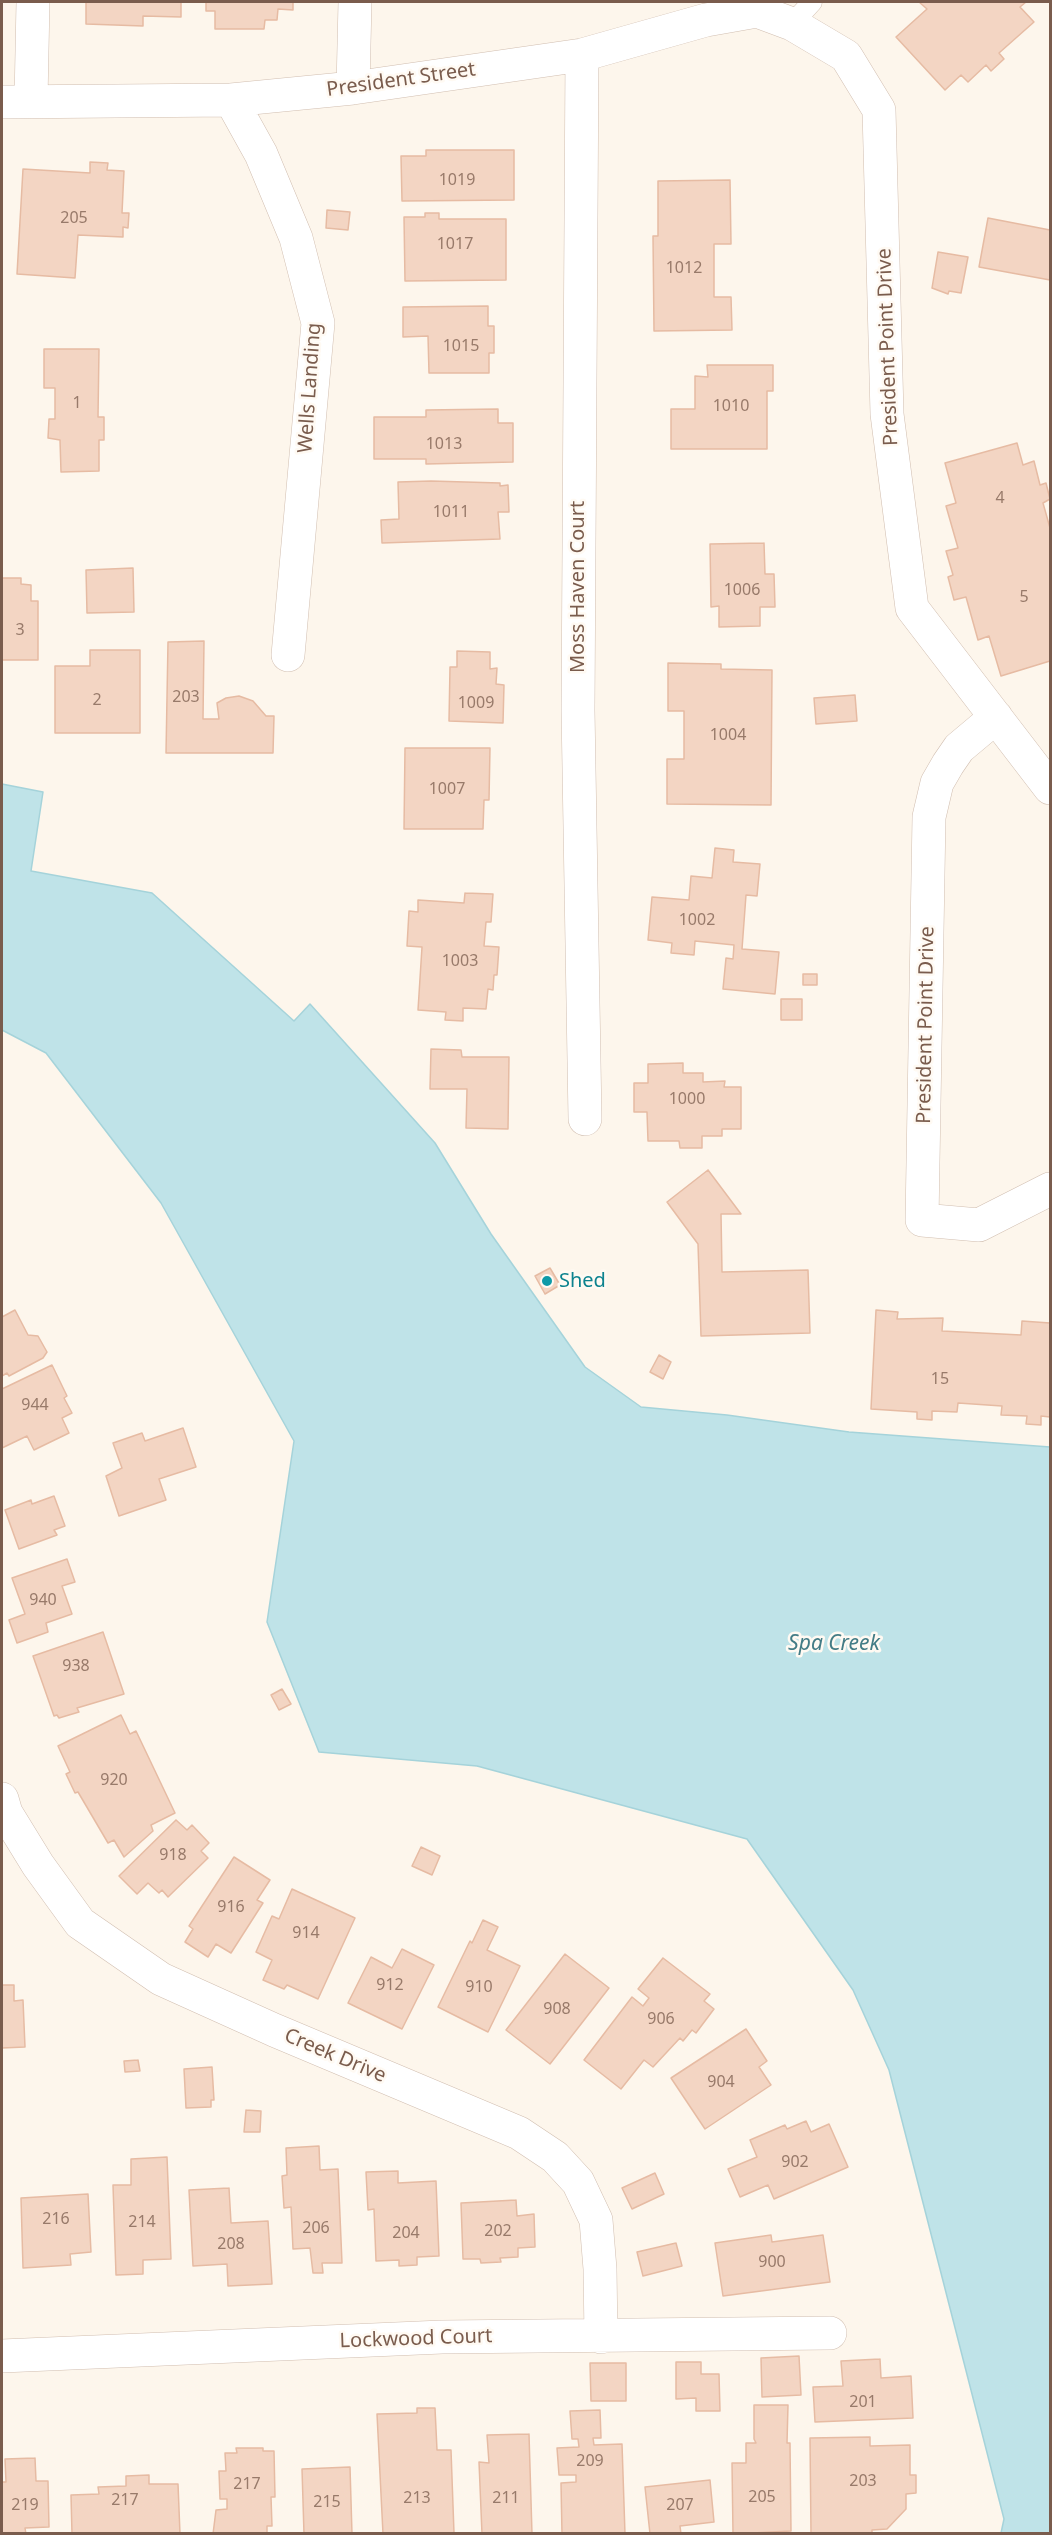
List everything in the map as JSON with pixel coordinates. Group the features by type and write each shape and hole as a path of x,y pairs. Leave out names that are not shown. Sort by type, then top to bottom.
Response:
{"street":[{"path":"16,101 33,2"},
{"path":"353,88 355,2"},
{"name":"President Street","path":"16,101 231,100 353,88 582,55 707,11 802,13"},
{"name":"President Point Drive","path":"802,13 846,56 879,110 887,414 912,609 1050,788"},
{"name":"Moss Haven Court","path":"582,55 578,710 585,1119"},
{"name":"Wells Landing","path":"231,100 261,154 296,238 318,323 288,655"},
{"name":"President Point Drive","path":"996,717 959,748 953,756 938,783 929,817 922,1220 979,1225 1050,1189"},
{"name":"Creek Drive","path":"2,1799 6,1813 38,1865 80,1923 161,1979 274,2030 519,2133 555,2157 578,2182 596,2220 600,2269 601,2337"},
{"name":"Lockwood Court","path":"2,2356 442,2337 830,2333"}],"water":[{"name":"Spa Creek","path":"2,784 43,792 31,871 152,893 294,1021 310,1004 435,1143 491,1234 585,1367 641,1407 727,1415 849,1432 1050,1447 1050,2533 1001,2533 1004,2519 889,2070 853,1990 747,1839 477,1766 319,1752 267,1622 294,1441 161,1203 46,1053 2,1030"}],"building":[{"path":"86,2 181,2 181,17 143,16 143,26 86,24"},
{"path":"206,2 293,2 293,10 278,9 277,20 265,20 264,29 215,29 215,11 206,11"},
{"path":"919,2 1026,2 1020,7 1034,22 999,53 1004,59 991,71 986,65 968,82 961,75 945,90 896,37 927,9"},
{"path":"426,150 514,150 514,200 402,201 401,156 426,156"},
{"path":"90,162 108,163 107,170 124,171 122,213 129,213 128,228 123,227 123,237 78,235 75,278 17,274 23,169 90,173"},
{"path":"730,180 731,244 714,244 714,297 731,297 732,330 654,331 653,236 658,236 658,181"},
{"path":"327,210 350,212 348,230 326,228"},
{"path":"425,213 439,213 439,219 506,219 506,280 405,281 404,217 425,217"},
{"path":"988,218 1050,230 1050,280 979,267"},
{"path":"938,252 968,257 961,293 949,291 948,294 932,288"},
{"path":"488,306 488,326 494,326 494,353 489,353 489,373 429,373 428,336 403,337 403,307"},
{"path":"44,349 99,349 98,417 104,417 104,440 99,440 99,471 61,472 60,440 48,438 49,419 55,419 55,388 44,388"},
{"path":"707,365 773,365 773,391 767,391 767,449 671,449 671,409 695,409 695,376 708,377"},
{"path":"498,409 498,423 513,423 513,462 426,464 426,459 374,459 374,417 426,417 426,410"},
{"path":"1017,443 1023,465 1034,461 1040,485 1046,483 1050,499 1043,503 1050,528 1050,661 1001,676 989,636 978,640 966,597 954,600 948,577 953,575 946,551 958,548 946,506 956,503 945,463"},
{"path":"431,481 508,485 509,512 498,512 500,539 382,543 381,520 399,519 398,482"},
{"path":"764,543 765,574 774,574 775,607 760,607 760,626 719,627 719,606 711,607 710,544"},
{"path":"133,568 134,612 87,613 86,570"},
{"path":"2,578 21,578 21,584 31,585 31,601 38,601 38,660 2,660"},
{"path":"204,641 203,719 219,719 217,703 226,698 239,696 253,701 266,716 274,716 273,753 166,753 168,642"},
{"path":"90,650 140,650 140,733 55,733 55,666 90,666"},
{"path":"457,651 490,652 490,669 497,668 496,684 504,685 503,723 449,721 450,667 457,667"},
{"path":"668,663 721,664 721,669 772,670 771,805 667,804 667,759 684,759 684,711 668,711"},
{"path":"855,695 857,721 816,724 814,698"},
{"path":"405,748 490,748 489,800 484,800 483,829 404,829"},
{"path":"715,848 734,850 733,862 760,864 757,896 746,895 742,949 779,952 775,994 723,989 726,958 733,959 734,945 695,941 694,955 671,953 672,943 648,940 652,897 689,900 691,876 712,878"},
{"path":"465,893 493,894 491,922 486,922 484,946 499,947 497,975 494,975 493,990 488,989 486,1009 463,1008 463,1021 445,1020 446,1012 418,1010 422,947 407,946 409,911 418,912 418,900 464,903"},
{"path":"803,974 817,974 817,985 803,985"},
{"path":"781,999 802,999 802,1020 781,1020"},
{"path":"431,1049 461,1050 462,1057 509,1057 508,1129 466,1128 467,1089 430,1089"},
{"path":"683,1063 683,1073 703,1073 703,1082 725,1081 724,1087 741,1087 741,1129 722,1129 722,1136 702,1136 702,1148 680,1148 679,1141 648,1141 647,1112 634,1112 634,1083 648,1083 648,1064"},
{"path":"708,1170 741,1214 721,1214 722,1272 808,1270 810,1333 701,1336 698,1244 667,1202"},
{"name":"Shed","path":"550,1268 560,1285 545,1294 535,1276"},
{"path":"15,1310 28,1335 38,1336 47,1352 43,1358 9,1376 7,1373 2,1376 2,1317"},
{"path":"876,1310 898,1312 897,1319 943,1318 942,1331 1021,1335 1022,1321 1050,1323 1050,1417 1041,1416 1041,1425 1026,1424 1027,1416 1001,1415 1002,1406 958,1403 957,1412 932,1411 932,1420 917,1419 917,1412 871,1409"},
{"path":"659,1355 671,1362 663,1379 650,1372"},
{"path":"52,1365 67,1396 64,1398 72,1413 62,1418 69,1433 34,1450 27,1436 2,1448 2,1389"},
{"path":"183,1428 196,1467 159,1479 166,1500 119,1516 106,1476 122,1468 113,1443 142,1433 145,1441"},
{"path":"54,1496 65,1526 54,1530 57,1535 19,1549 5,1510 31,1500 32,1504"},
{"path":"67,1559 75,1582 62,1586 72,1614 46,1623 48,1632 17,1643 9,1620 25,1614 12,1578"},
{"path":"103,1632 124,1694 77,1708 79,1712 59,1718 57,1715 54,1716 33,1656"},
{"path":"282,1689 291,1704 279,1710 271,1695"},
{"path":"121,1715 130,1734 136,1731 175,1813 151,1825 153,1831 124,1857 114,1840 108,1843 78,1792 75,1793 66,1774 70,1772 58,1746"},
{"path":"176,1820 187,1830 192,1825 209,1843 201,1851 208,1858 168,1897 162,1890 159,1893 148,1883 137,1894 119,1876"},
{"path":"421,1847 440,1856 432,1875 412,1866"},
{"path":"234,1857 270,1880 257,1900 263,1903 231,1953 216,1944 208,1957 185,1942 193,1929 189,1926"},
{"path":"292,1889 355,1918 318,1999 287,1985 284,1989 263,1980 272,1960 256,1952 272,1916 279,1919"},
{"path":"483,1920 498,1927 487,1950 520,1966 488,2032 438,2007 470,1941 472,1943"},
{"path":"402,1949 434,1965 402,2029 348,2003 371,1957 392,1968"},
{"path":"565,1954 609,1988 550,2064 506,2030"},
{"path":"663,1958 710,1994 704,2001 714,2009 696,2033 692,2030 683,2041 680,2038 653,2067 644,2060 621,2089 584,2060 632,1997 643,2006 649,1998 638,1989"},
{"path":"2,1985 14,1985 14,2001 23,2000 25,2047 2,2048"},
{"path":"746,2029 767,2061 759,2067 771,2085 705,2129 671,2078"},
{"path":"138,2060 140,2071 125,2072 124,2061"},
{"path":"212,2067 214,2100 211,2100 211,2107 186,2108 184,2069"},
{"path":"246,2110 261,2111 260,2132 244,2132"},
{"path":"806,2121 811,2132 829,2124 848,2167 774,2199 768,2185 740,2197 728,2169 757,2157 750,2140 785,2125 787,2129"},
{"path":"319,2146 320,2170 338,2169 342,2263 322,2263 323,2273 313,2273 310,2248 293,2249 291,2207 284,2208 282,2176 287,2175 286,2148"},
{"path":"167,2157 171,2259 143,2260 143,2274 116,2275 113,2185 131,2185 131,2159"},
{"path":"398,2171 398,2183 436,2181 439,2256 417,2257 417,2265 399,2266 399,2260 376,2261 374,2209 368,2210 366,2172"},
{"path":"655,2173 664,2194 632,2209 622,2188"},
{"path":"229,2188 231,2223 268,2221 272,2284 228,2286 227,2264 193,2266 189,2190"},
{"path":"88,2194 91,2252 70,2254 71,2265 23,2268 21,2198"},
{"path":"516,2200 517,2216 534,2214 535,2247 518,2248 518,2257 500,2258 501,2262 481,2263 480,2259 463,2259 461,2203"},
{"path":"771,2235 772,2242 823,2235 830,2282 723,2296 715,2243"},
{"path":"676,2243 682,2266 643,2276 637,2252"},
{"path":"799,2356 801,2395 762,2397 761,2358"},
{"path":"880,2359 881,2378 911,2376 913,2418 815,2422 813,2387 843,2386 841,2361"},
{"path":"676,2362 701,2362 701,2374 719,2374 720,2411 696,2411 696,2398 676,2399"},
{"path":"590,2363 626,2363 626,2401 591,2401"},
{"path":"754,2405 788,2405 787,2443 790,2443 791,2531 733,2534 732,2463 746,2463 746,2443 756,2443"},
{"path":"417,2408 435,2408 437,2450 451,2450 454,2533 383,2534 377,2414 417,2413"},
{"path":"600,2410 601,2438 593,2438 594,2445 622,2444 625,2534 562,2534 561,2483 576,2482 576,2475 559,2475 557,2448 579,2447 578,2439 572,2439 570,2411"},
{"path":"529,2434 532,2534 482,2534 479,2462 489,2463 487,2435"},
{"path":"870,2437 870,2446 910,2445 910,2475 916,2475 916,2493 906,2494 906,2509 887,2529 872,2530 872,2534 811,2534 810,2438"},
{"path":"236,2448 263,2448 263,2451 274,2451 275,2497 271,2497 272,2526 267,2526 267,2534 213,2534 216,2510 227,2509 227,2499 220,2499 219,2471 226,2471 225,2453 237,2453"},
{"path":"35,2458 36,2481 48,2481 49,2527 25,2528 26,2534 2,2534 2,2482 6,2482 5,2459"},
{"path":"350,2467 352,2534 304,2534 302,2469"},
{"path":"149,2475 149,2484 178,2484 180,2534 72,2534 71,2495 99,2494 98,2487 126,2486 126,2476"},
{"path":"710,2480 714,2522 680,2526 681,2534 650,2534 645,2487"}],"place":[{"name":"Shed","path":"547,1281"}]}
